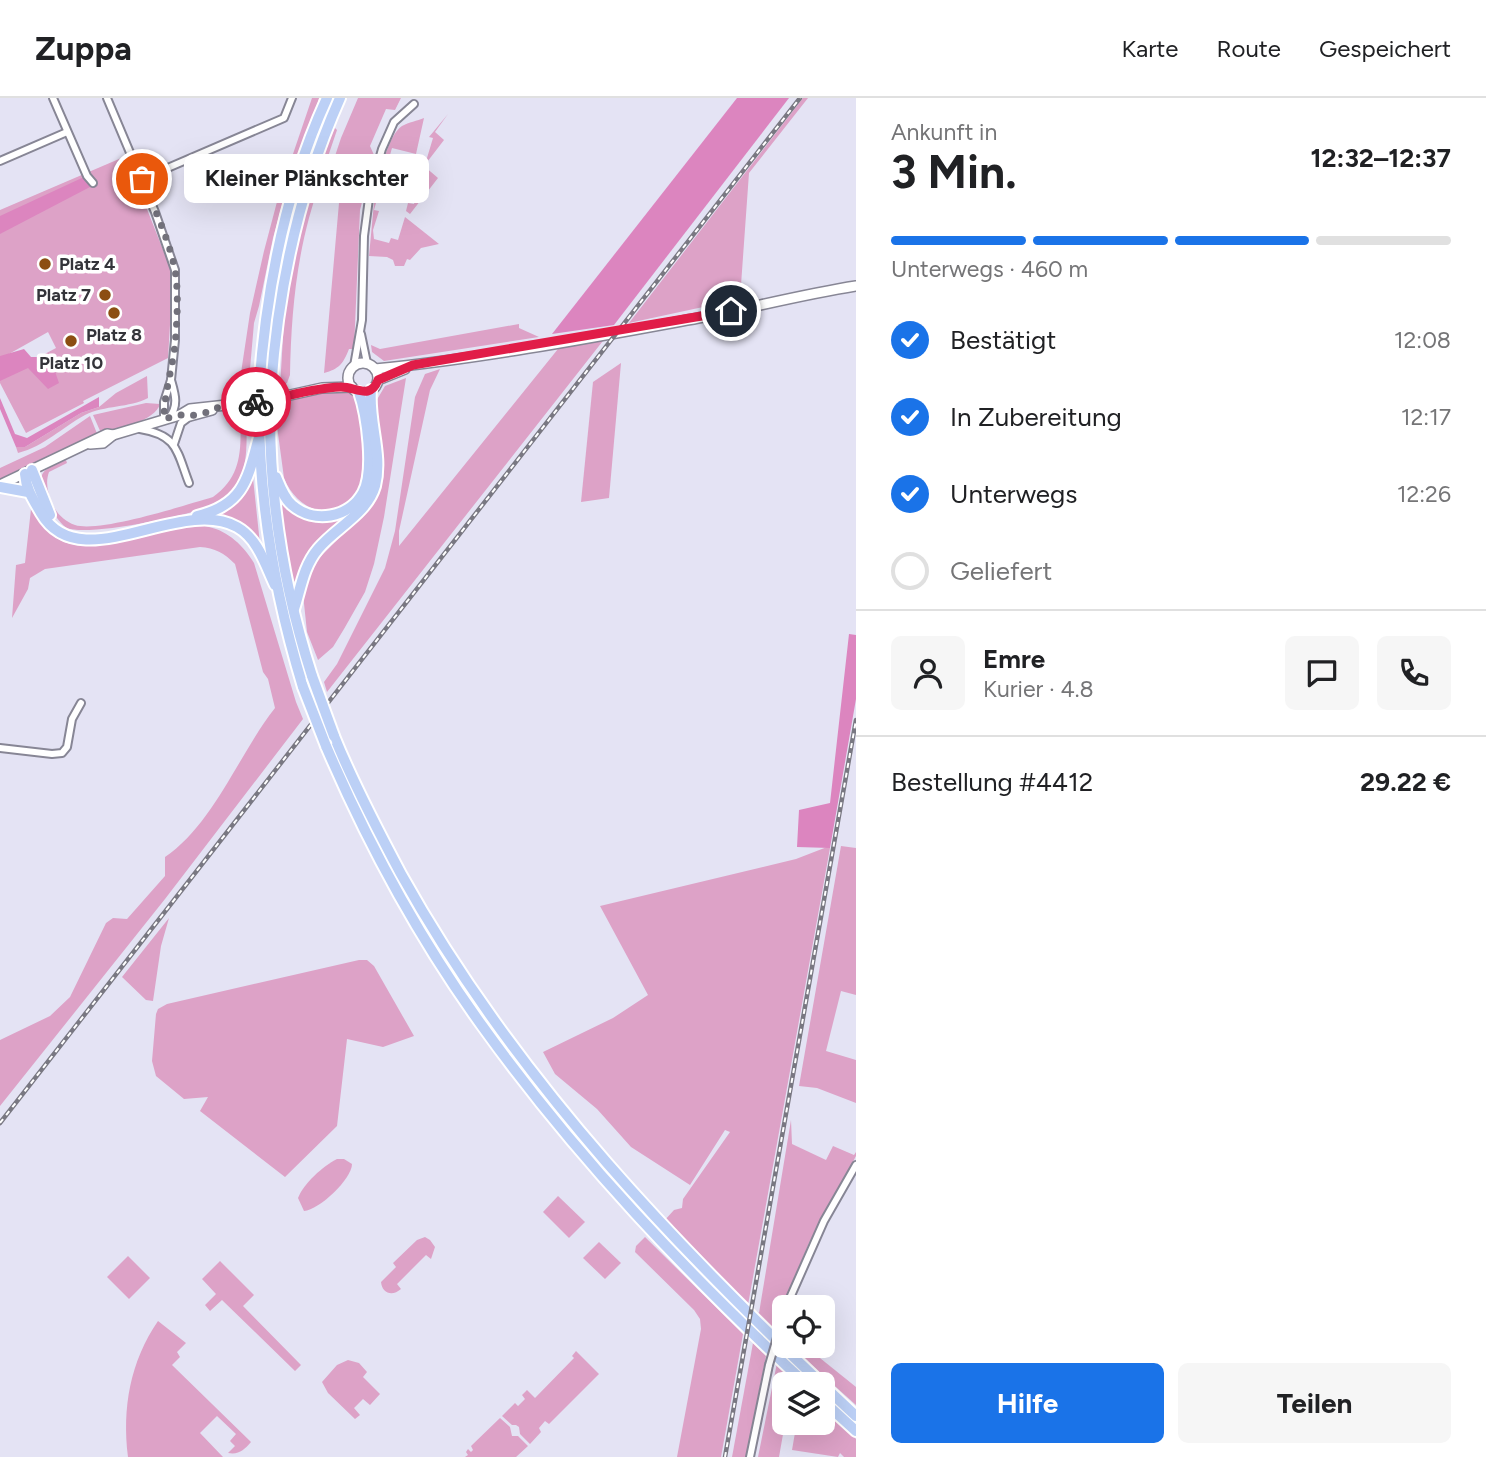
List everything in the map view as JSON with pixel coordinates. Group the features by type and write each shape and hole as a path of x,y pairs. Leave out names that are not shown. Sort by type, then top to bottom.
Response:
{"highway":[{"path":"327,98 299,171 274,264 262,345 265,388 270,405 272,464 279,532 294,611 312,676 334,736 362,800 420,907 470,988 532,1073 612,1171 655,1217 742,1307 856,1416"},
{"path":"340,98 312,170 291,244 259,409 264,512 275,584 303,687 326,746 369,839 410,913 482,1026 562,1129 618,1194 738,1319 793,1372"},
{"path":"272,464 287,499 303,512 328,517 349,508 363,493 368,481 365,387"},
{"path":"294,611 302,578 315,552 363,508 375,485 378,465 365,387"},
{"path":"29,472 53,521 74,534 96,535 205,514 227,504 237,496 246,482 259,437"},
{"path":"29,472 29,492 52,528 76,540 190,521 225,522 239,528 254,543 275,584"},
{"path":"0,486 29,492"},
{"path":"835,1412 856,1431"}],"street":[{"path":"52,98 86,176 93,183"},
{"path":"107,98 142,179 175,270 177,305 171,380 166,391 167,418"},
{"path":"142,179 284,118 292,98"},
{"path":"351,370 360,331 364,236 370,191 382,149 394,122 414,104"},
{"path":"0,160 67,132"},
{"path":"322,388 351,370 371,366 413,365 702,317 856,286"},
{"path":"360,331 371,366 365,387"},
{"path":"0,486 107,435 187,413 208,412 216,408 322,388 365,387 413,365"},
{"path":"351,370 365,387"},
{"path":"167,418 176,408 171,380"},
{"path":"176,400 187,413"},
{"path":"174,444 187,413"},
{"path":"135,428 163,434 174,444 189,483"},
{"path":"0,748 62,753 67,747 72,719 81,703"},
{"path":"791,1295 806,1257 856,1165"},
{"path":"750,1457 772,1355"}],"shaded area":[{"path":"312,98 319,98 288,183 273,238 254,323 248,392 244,393 239,386 250,313 264,251 278,198"},
{"path":"358,98 401,98 395,110 386,109 370,146 374,155 360,210 354,349 349,349 337,368 324,373 339,203 320,201 341,138"},
{"path":"737,98 789,98 614,325 552,334"},
{"path":"803,98 808,98 749,173 740,299 629,323"},
{"path":"448,114 435,132 444,140 424,166 438,178 410,214 406,211 408,203 414,204 424,169 419,168 422,157 427,158 433,138 429,137"},
{"path":"424,118 416,154 392,148 380,190 377,189 385,155 393,137 402,126"},
{"path":"333,126 337,130 312,207 300,257 290,375 287,383 280,387 285,303 298,227"},
{"path":"126,156 173,275 168,358 26,433 0,383 0,378 56,348 48,332 0,359 0,210"},
{"path":"84,177 90,187 0,234 0,216"},
{"path":"374,203 374,210 379,211 373,230 374,239 389,243 391,238 398,240 405,217 439,244 421,248 410,260 407,259 404,266 395,266 393,260 387,257 369,256"},
{"path":"519,324 519,328 539,337 384,361 372,352 371,345 380,349"},
{"path":"606,337 327,692 324,682 337,664 385,568 395,531 415,397 425,374 440,369 430,390 399,531 399,546 562,344"},
{"path":"24,349 31,357 50,357 59,383 48,389 28,368 0,381 0,356"},
{"path":"621,363 609,498 581,502 593,382"},
{"path":"147,376 148,398 85,415 45,441 18,453 16,447 25,447 81,413 99,407 116,393"},
{"path":"406,378 374,564 365,592 344,629 333,647 318,660 307,632 303,594 316,561 361,516 381,469 383,451 375,403 385,386"},
{"path":"328,391 349,391 356,399 361,414 363,476 350,502 340,509 319,511 298,499 284,478 274,404"},
{"path":"99,397 99,407 81,413 25,447 16,447 0,409 0,398 15,434 27,438"},
{"path":"146,403 160,404 157,410 144,420 108,432 101,433 93,415"},
{"path":"246,410 244,467 230,493 214,505 140,524 78,530 62,524 44,494 41,479 43,473 66,460 67,463 49,472 48,488 56,511 75,525 122,522 213,497 223,488 235,469 240,448 240,411"},
{"path":"90,416 98,436 0,479 0,468 45,447"},
{"path":"253,478 260,544 212,517"},
{"path":"279,495 319,519 365,497 303,565 296,582 290,573"},
{"path":"31,509 51,534 66,543 86,545 189,526 216,529 235,540 254,563 303,719 165,899 0,1106 0,1040 50,1016 70,997 106,923 113,918 127,919 165,876 165,857 198,826 275,708 235,564 215,550 200,547 45,569 30,578 28,589 12,618 16,565 25,563"},
{"path":"849,634 856,635 856,699 830,848 797,847 799,810 830,803"},
{"path":"841,846 856,848 856,995 841,991 826,1051 856,1060 856,1103 817,1088 799,1086"},
{"path":"830,848 748,1305 759,1313 791,1120 792,1144 826,1160 833,1146 854,1155 856,1152 856,1156 809,1243 787,1295 772,1295 772,1331 664,1221 674,1210 682,1208 683,1199 730,1132 725,1130 690,1185 631,1147 597,1109 555,1074 543,1052 613,1018 648,995 600,906 796,859"},
{"path":"169,918 161,946 153,1001 146,1000 122,977"},
{"path":"367,960 374,966 414,1036 383,1047 347,1039 337,1126 285,1177 200,1111 208,1097 184,1099 156,1076 152,1061 158,1009 167,1004"},
{"path":"337,1159 344,1159 352,1164 347,1178 326,1200 304,1211 298,1198 301,1192 314,1176"},
{"path":"558,1196 585,1222 569,1238 543,1212"},
{"path":"425,1237 435,1247 431,1259 426,1255 397,1284 401,1289 391,1293 385,1291 381,1282 396,1267 393,1263 417,1240"},
{"path":"645,1237 743,1334 721,1457 677,1457 701,1329 700,1319 635,1252 636,1246"},
{"path":"599,1242 621,1263 605,1279 583,1258"},
{"path":"128,1256 150,1278 129,1299 107,1277"},
{"path":"220,1261 254,1295 243,1306 301,1365 295,1371 222,1300 210,1311 205,1305 216,1294 202,1279"},
{"path":"158,1321 186,1343 177,1352 180,1357 172,1365 251,1442 241,1451 228,1453 235,1446 230,1441 236,1434 217,1416 200,1433 223,1457 128,1457 126,1421 130,1386 141,1353"},
{"path":"753,1343 766,1356 746,1457 732,1457"},
{"path":"576,1351 599,1374 549,1424 545,1421 539,1428 541,1432 530,1444 520,1434 519,1427 512,1425 502,1416 515,1403 518,1406 525,1399 522,1395 527,1390 535,1398 574,1358 572,1356"},
{"path":"803,1358 820,1358 856,1387 856,1405 835,1386 835,1372 819,1372"},
{"path":"348,1360 359,1363 367,1372 363,1377 380,1394 370,1405 363,1399 354,1408 360,1415 355,1419 328,1393 322,1382 337,1365"},
{"path":"777,1363 786,1372 775,1372"},
{"path":"772,1388 772,1435 783,1435 779,1457 758,1457"},
{"path":"500,1418 510,1427 512,1436 518,1436 528,1446 516,1457 465,1457 468,1455 468,1449 471,1452 471,1446"},
{"path":"835,1419 856,1439 856,1457 844,1457 840,1453 838,1457 792,1450 795,1435 835,1435"}],"railway":[{"path":"0,1123 800,98"},
{"path":"725,1457 856,720"}],"way so far":[{"path":"142,179 171,254 177,289 175,340 171,380 164,401 164,419 256,402"}],"place":[{"name":"Kleiner Plänkschter","path":"142,179"},
{"name":"Platz 4","path":"45,264"},
{"name":"Platz 7","path":"105,295"},
{"name":"Platz 8","path":"114,313"},
{"name":"Platz 10","path":"71,341"}],"route":[{"path":"256,402 322,388 352,387 363,393 374,387 378,380 413,365 731,311"}]}
